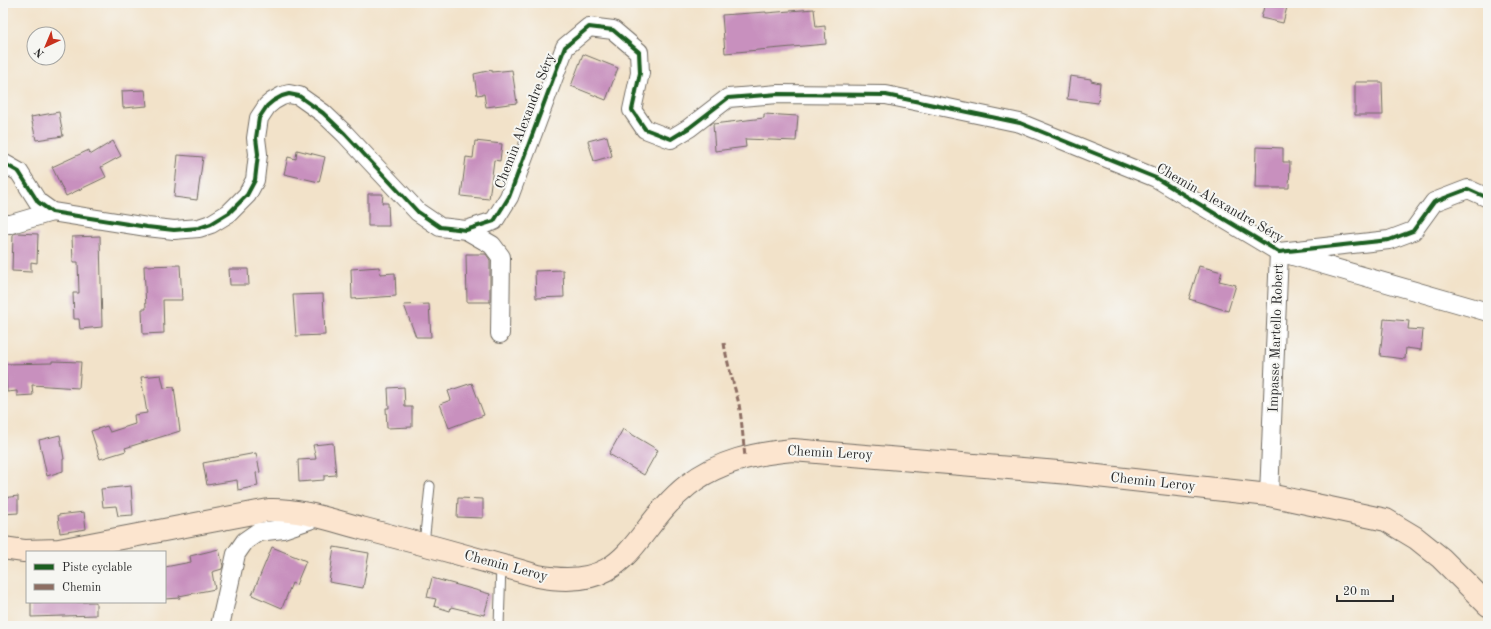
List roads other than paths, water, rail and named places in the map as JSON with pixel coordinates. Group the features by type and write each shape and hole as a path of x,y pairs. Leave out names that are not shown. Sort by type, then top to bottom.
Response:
{"street":[{"name":"Chemin Alexandre Séry","path":"52,212 174,230 200,228 211,224 229,213 247,195 255,180 258,154 256,138 259,118 267,106 273,101 289,94 299,96 323,113 345,134 418,212 440,227 466,230 494,221 509,197 565,47 589,27 613,30 639,52 640,73 632,110 645,129 671,140 728,98 778,94 886,95 1020,123 1156,178 1279,252 1389,240 1413,231 1434,202 1468,189 1488,198"},
{"path":"3,163 19,172 38,202 52,212"},
{"path":"3,224 11,224 52,212"},
{"name":"Chemin Alexandre Séry","path":"466,230 492,246 501,257 500,334"},
{"name":"Impasse Martello Robert","path":"1270,495 1279,252 1488,312"},
{"name":"Chemin Leroy","path":"3,548 24,551 59,550 269,510 293,511 551,578 577,579 599,574 613,565 632,549 670,501 704,474 737,459 754,454 786,450 819,451 1070,473 1270,495 1386,520 1416,538 1435,553 1488,605"},
{"path":"220,626 236,554 245,541 258,532 283,529 318,517"}],"lane":[{"path":"424,544 430,486"},
{"path":"499,626 501,565"}]}
